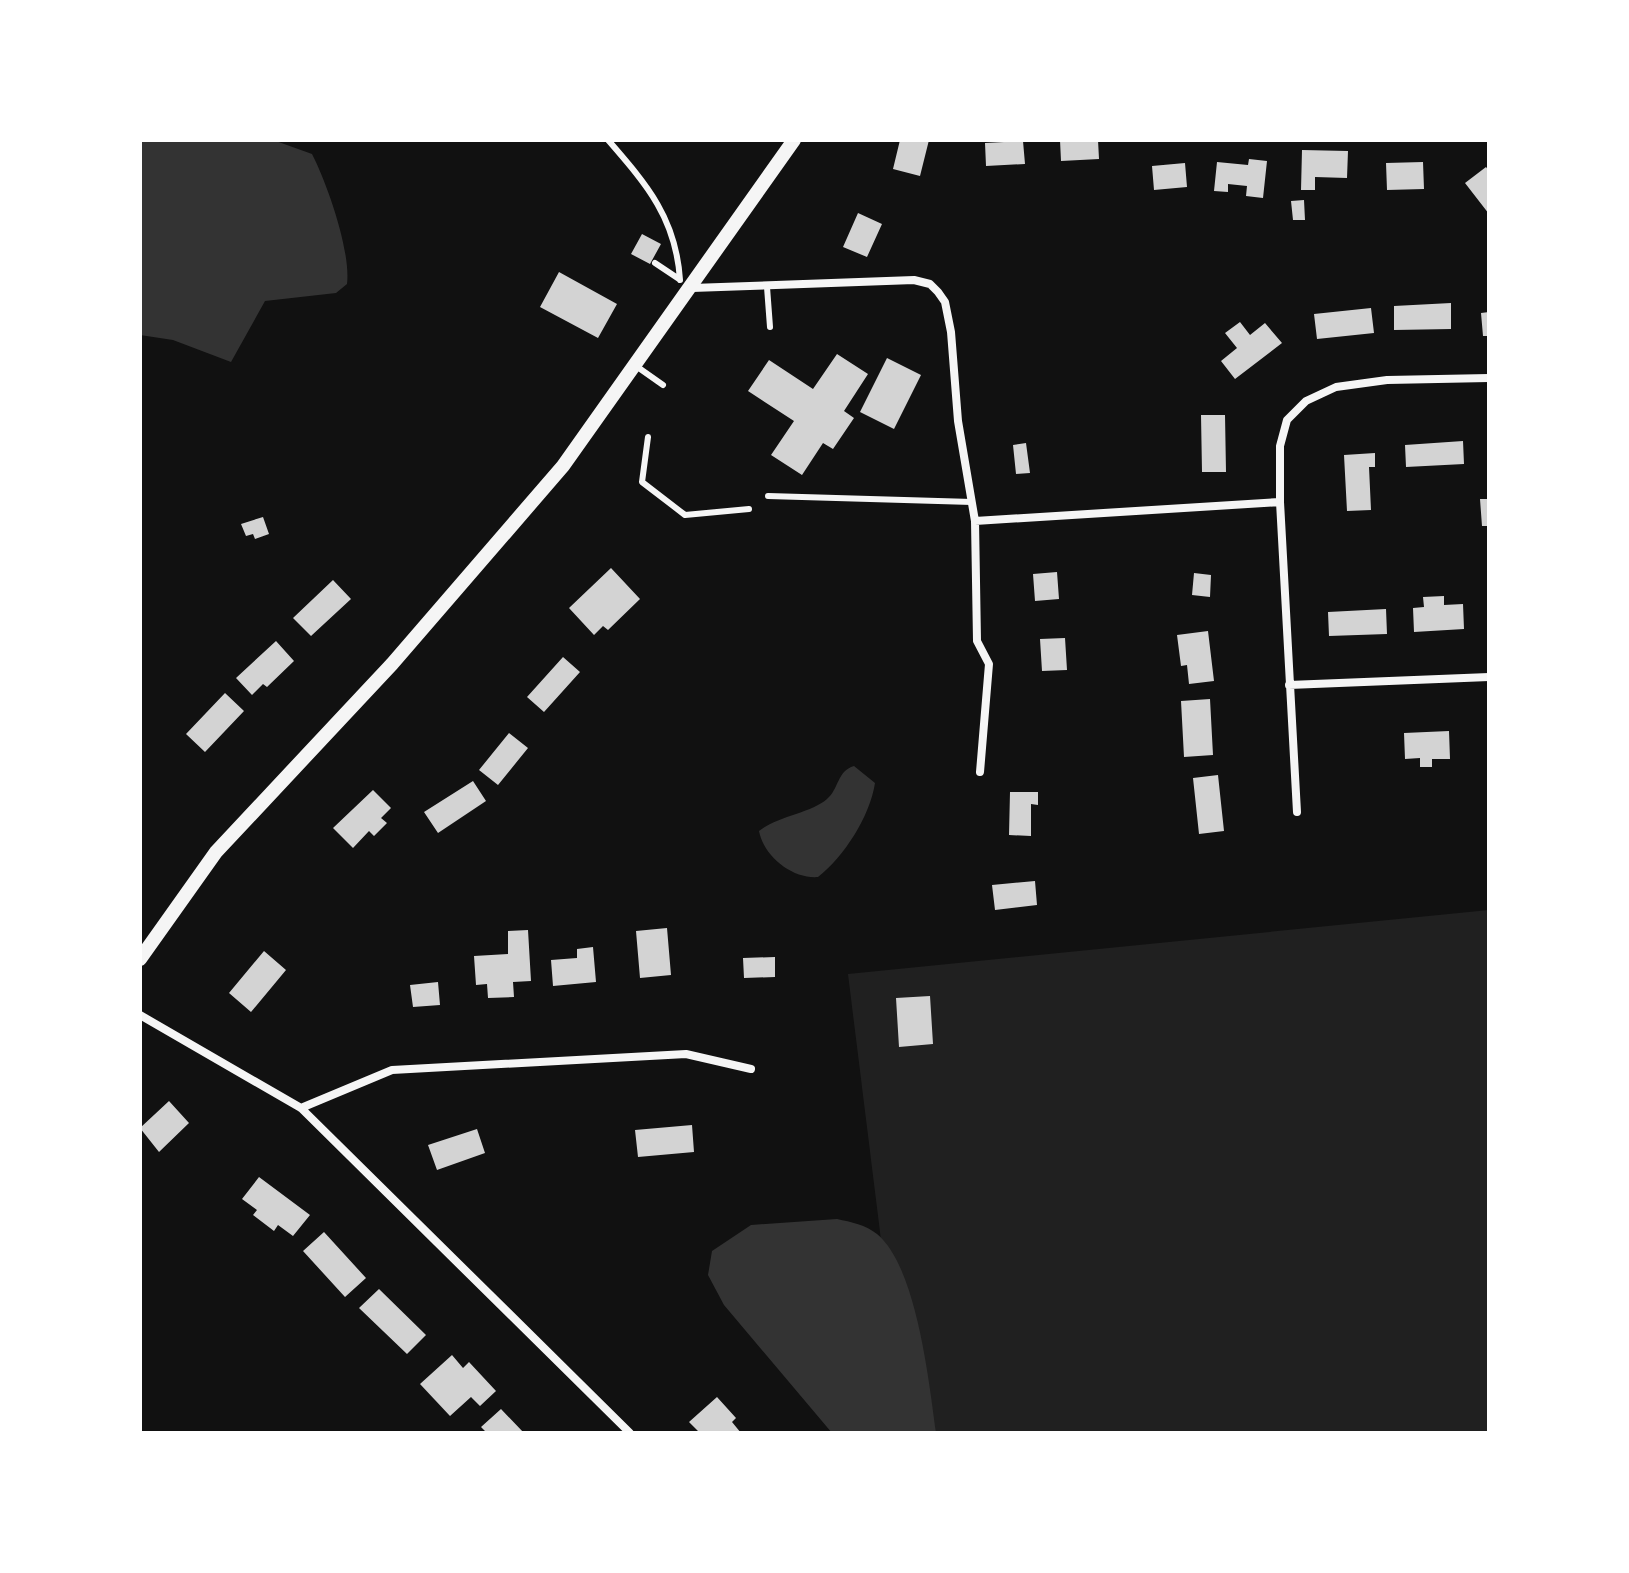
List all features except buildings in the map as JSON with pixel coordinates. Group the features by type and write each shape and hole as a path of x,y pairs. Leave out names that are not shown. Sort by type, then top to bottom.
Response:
{"street":[{"path":"140,959 216,852 461,587 563,466 636,366 686,284 794,140"},
{"path":"686,284 767,287 899,280 930,284 938,292 949,315 958,421 975,521 977,641 989,664 980,772"},
{"path":"1297,812 1280,502 1280,446 1287,420 1306,401 1336,387 1387,380 1489,378"},
{"path":"975,521 1280,502"},
{"path":"1289,685 1489,677"},
{"path":"140,1015 301,1108 630,1433"},
{"path":"301,1108 392,1070 686,1054 751,1069"}],"lane":[{"path":"608,140 661,207 678,247 686,284"},
{"path":"655,263 686,284"},
{"path":"767,287 770,327"},
{"path":"636,366 663,385"},
{"path":"648,437 642,482 685,515 749,509"},
{"path":"768,496 972,502"}],"shaded area":[{"path":"140,140 273,140 312,154 342,236 347,284 336,293 265,301 231,362 173,340 140,335"},
{"path":"854,766 875,783 862,822 837,859 818,877 808,877 790,870 773,858 759,831 820,804 831,795 844,772"},
{"path":"1489,910 1489,1433 905,1433 848,974"},
{"path":"837,1219 863,1226 877,1234 891,1250 902,1272 919,1327 936,1433 832,1433 724,1305 708,1275 712,1251 751,1225"}]}
